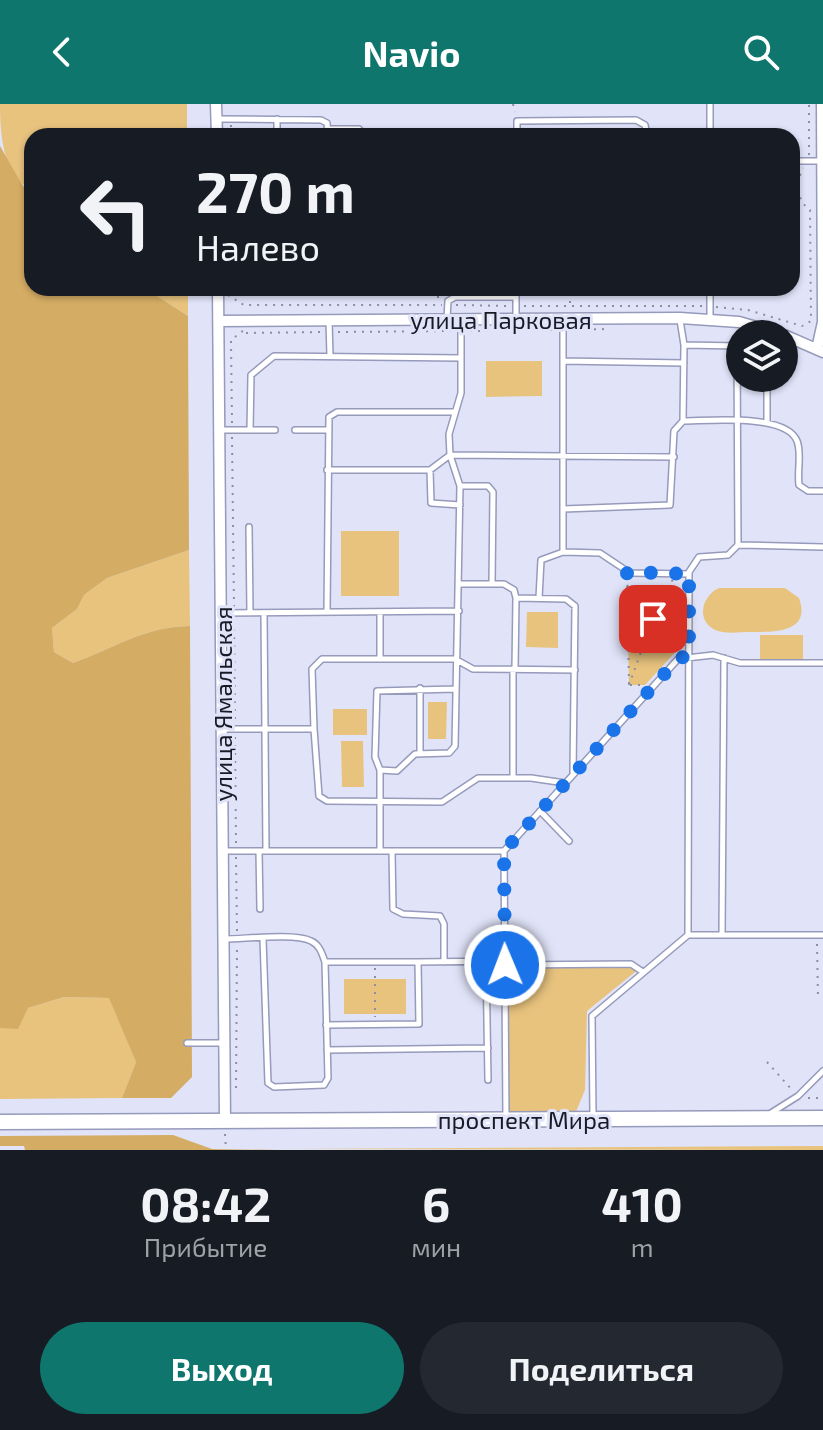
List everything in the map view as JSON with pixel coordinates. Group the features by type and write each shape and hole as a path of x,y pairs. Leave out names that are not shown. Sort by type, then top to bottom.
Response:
{"main road":[{"name":"проспект Мира","path":"0,1122 823,1118"}],"street":[{"path":"216,104 217,128"},
{"path":"820,350 823,322 822,104"},
{"name":"улица Ямальская","path":"218,296 226,430 228,613 223,729 225,1121"},
{"name":"улица Парковая","path":"219,321 244,327 447,319 461,325 516,319 563,324 680,318 726,322"},
{"name":"улица Парковая","path":"798,342 820,350"}],"lane":[{"path":"710,104 710,128"},
{"path":"217,119 321,120 327,123 328,128"},
{"path":"277,119 277,128"},
{"path":"517,128 517,121 636,120 646,128"},
{"path":"800,161 822,161"},
{"path":"710,296 710,319"},
{"path":"447,319 447,305 455,297 516,297 516,319"},
{"path":"563,509 670,505 674,431 683,421 684,345 680,318"},
{"path":"563,324 563,552"},
{"path":"380,770 403,768 420,752 453,751 455,659 459,648 461,584 460,486 450,455 450,428 461,393 461,325"},
{"path":"329,326 330,356"},
{"path":"684,345 726,346"},
{"path":"250,430 250,380 255,368 274,356 461,358"},
{"path":"563,361 684,363"},
{"path":"688,935 689,574 690,566 699,557 728,555 738,545 738,392"},
{"path":"767,392 767,422"},
{"path":"327,612 329,417 337,412 455,412"},
{"path":"683,421 767,422 786,429 796,438 799,485 808,491 823,491"},
{"path":"226,430 275,430"},
{"path":"295,430 327,430"},
{"path":"327,470 430,470 450,455 674,457"},
{"path":"430,470 431,503 460,505"},
{"path":"460,486 488,486 493,492 492,584"},
{"path":"249,527 250,613"},
{"path":"738,545 823,547"},
{"path":"539,598 541,560 563,552 600,553 627,572 689,574"},
{"path":"461,584 510,585 516,598 513,778"},
{"path":"516,598 566,599 575,606 573,774"},
{"path":"228,613 459,611"},
{"path":"380,612 380,658"},
{"path":"260,909 265,729 264,613"},
{"path":"506,1119 504,851 678,659 689,655 724,658 740,663 823,663"},
{"path":"722,935 724,658"},
{"path":"565,783 478,778 442,802 322,799 318,791 314,729 314,664 322,659 455,659 473,669 575,670"},
{"path":"420,688 420,752"},
{"path":"380,851 380,770 375,757 377,691 455,689"},
{"path":"223,729 314,729"},
{"path":"540,811 569,841"},
{"path":"224,851 504,851"},
{"path":"392,851 393,909 403,914 440,916 444,924 444,962"},
{"path":"593,1119 592,1016 688,935 820,935"},
{"path":"224,939 263,939 313,941 325,962 328,1078 324,1085 274,1087 268,1083 263,939"},
{"path":"486,961 488,1080"},
{"path":"325,962 631,964 643,972"},
{"path":"326,1025 419,1024 418,962"},
{"path":"187,1043 225,1043"},
{"path":"327,1050 488,1048"},
{"path":"760,1119 798,1096 823,1071"}],"path":[{"path":"513,104 517,121"},
{"path":"800,182 807,161 809,104"},
{"path":"800,194 810,210 811,321"},
{"path":"232,296 244,305 516,306 570,305 570,296"},
{"path":"438,296 438,305"},
{"path":"244,305 244,327"},
{"path":"225,1088 238,1088 235,729 228,613 226,430 231,340 244,327 563,324 612,329"},
{"path":"627,572 629,685"},
{"path":"629,685 646,646 653,619 674,577"},
{"path":"627,585 653,619 680,632 680,647 671,656"},
{"path":"672,628 672,600 686,587"},
{"path":"638,600 663,601"},
{"path":"646,646 680,647"},
{"path":"629,685 645,685"},
{"path":"818,999 820,935"},
{"path":"375,962 375,1024"},
{"path":"767,1062 802,1099 823,1098"},
{"path":"225,1121 226,1150"}],"shaded area":[{"path":"0,104 187,104 187,128 24,128 24,184 14,175 9,164 1,127"},
{"path":"0,146 24,186 24,296 157,296 188,316 189,550 107,578 84,595 77,609 52,628 54,652 73,663 143,634 190,626 192,1077 171,1098 122,1098 136,1062 109,998 64,997 28,1008 18,1029 0,1028"},
{"path":"157,296 188,296 188,316"},
{"path":"486,361 542,361 542,396 486,397"},
{"path":"341,531 399,531 399,596 341,596"},
{"path":"189,550 190,626 143,634 73,663 54,652 52,628 77,609 84,595 107,578"},
{"path":"627,586 670,587 672,628 680,632 680,647 645,685 629,685"},
{"path":"719,588 785,588 799,598 800,618 795,625 779,631 718,631 706,622 703,610 708,597"},
{"path":"527,612 558,612 558,648 526,647"},
{"path":"760,635 803,635 803,660 760,660"},
{"path":"428,702 447,702 446,739 428,739"},
{"path":"333,709 367,709 367,735 333,735"},
{"path":"341,741 363,741 364,787 342,787"},
{"path":"626,964 640,968 587,1011 585,1090 575,1114 506,1112 505,965"},
{"path":"344,979 406,979 406,1014 344,1014"},
{"path":"64,997 110,998 136,1062 122,1098 0,1099 0,1028 28,1008"},
{"path":"173,1135 212,1149 282,1150 25,1150 24,1146 0,1146 0,1136"},
{"path":"823,1146 823,1150 282,1149"}],"route":[{"path":"505,965 504,851 678,659 689,655 689,574 627,572 627,585 653,619"}]}
